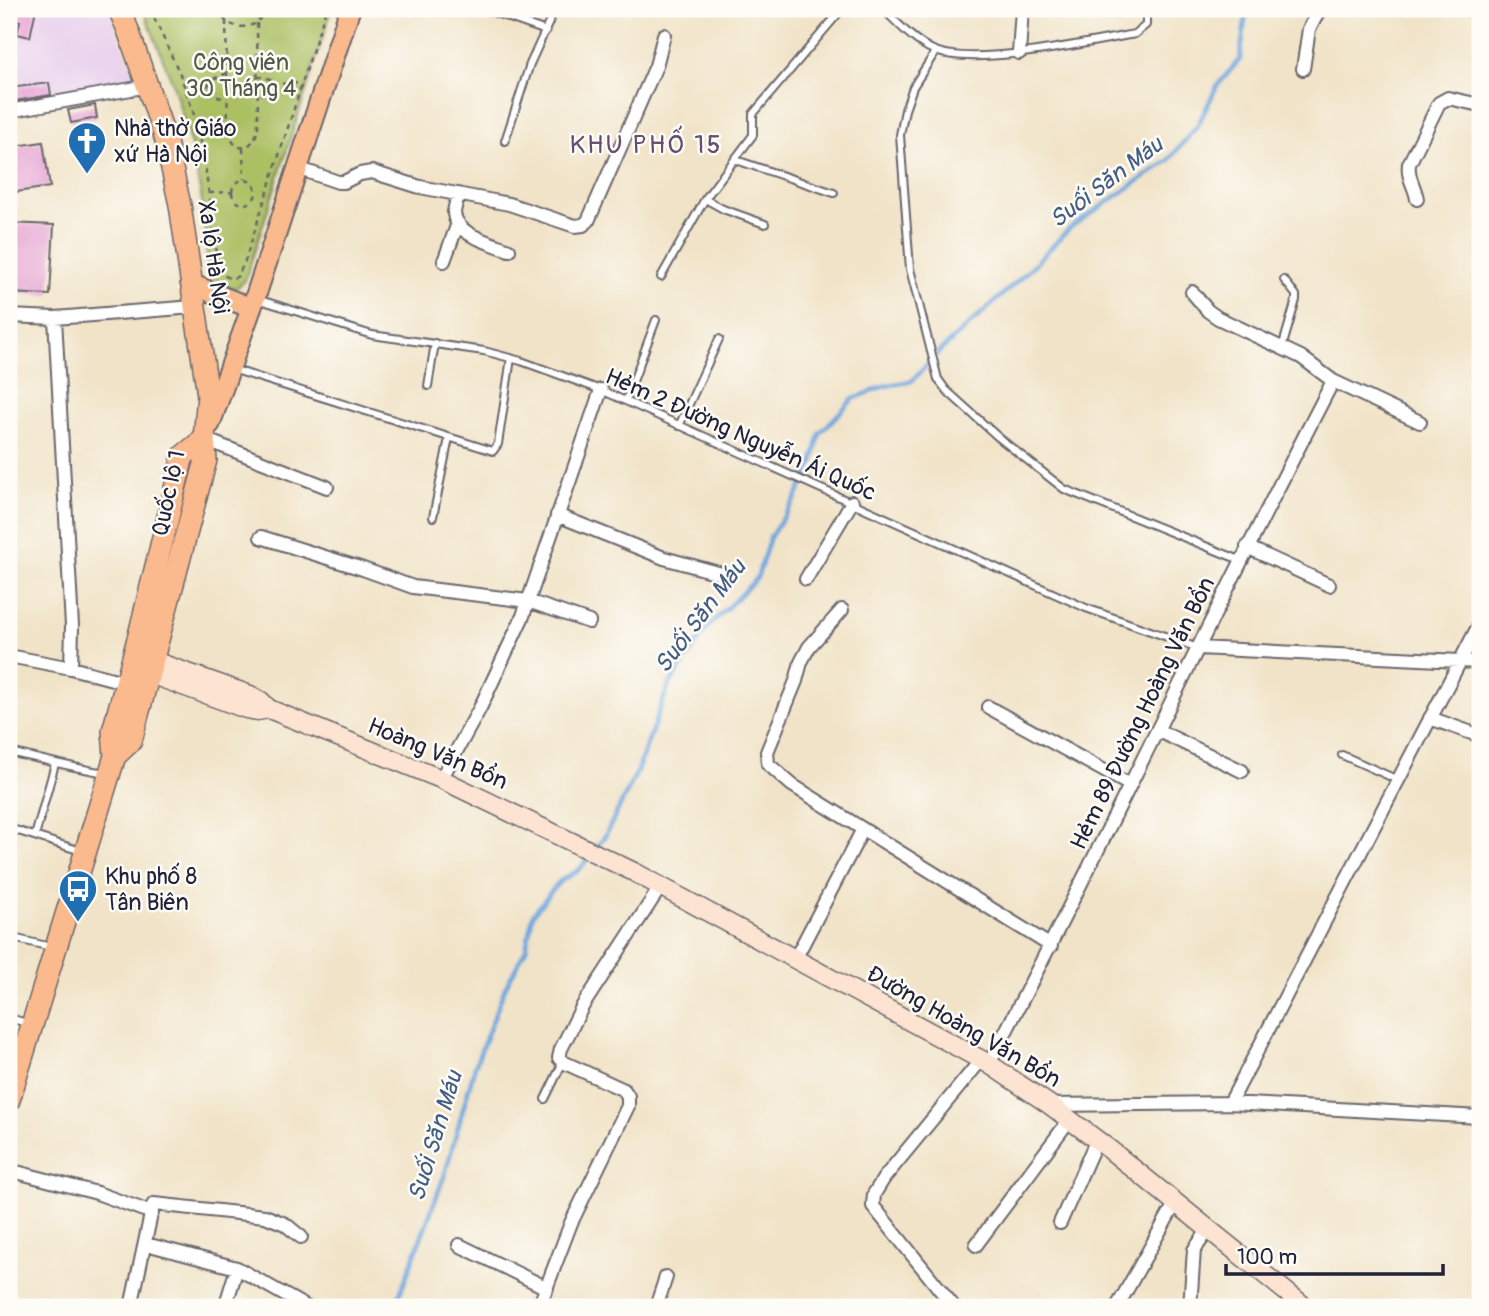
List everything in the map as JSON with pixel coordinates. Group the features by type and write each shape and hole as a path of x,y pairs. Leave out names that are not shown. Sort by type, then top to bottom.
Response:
{"highway":[{"name":"Xa lộ Hà Nội","path":"118,9 165,137 180,205 208,395 204,439"},
{"name":"Quốc lộ 1","path":"11,1081 33,1024 113,765 113,731 140,671 183,456 204,439"}],"main road":[{"path":"204,439 253,303 350,9"},
{"path":"191,284 253,303"},
{"name":"Hoàng Văn Bổn","path":"140,671 250,695 269,709 440,779 602,856"},
{"name":"Đường Hoàng Văn Bổn","path":"602,856 985,1062 1050,1104 1097,1139 1209,1229 1290,1301 1306,1307"}],"street":[{"path":"1019,53 1022,9"},
{"path":"1303,69 1309,29 1320,9"},
{"path":"297,168 338,182 372,172 420,187 509,204 575,226 583,225 589,220 656,66 664,35"},
{"path":"9,111 148,86"},
{"path":"1417,199 1407,174 1409,164 1439,103 1448,98 1480,105"},
{"path":"458,194 454,211 458,223 465,231 509,250"},
{"path":"444,261 458,223"},
{"path":"1192,292 1208,311 1218,318 1312,363 1333,381 1420,422"},
{"path":"9,316 55,318 194,307"},
{"path":"55,318 72,626 71,668"},
{"name":"Hẻm 89 Đường Hoàng Văn Bổn","path":"954,1307 873,1206 874,1194 884,1178 985,1062 1051,946 1240,560 1333,381"},
{"path":"440,779 480,708 528,601 601,390"},
{"path":"204,439 327,486"},
{"path":"806,579 852,502"},
{"path":"558,516 664,558 722,574"},
{"path":"261,537 413,587 528,601 589,622"},
{"path":"1247,547 1329,585"},
{"path":"842,610 809,647 801,662 767,752 768,764 792,785 1051,946"},
{"path":"1230,1103 1480,623"},
{"path":"1198,648 1480,663"},
{"path":"9,656 71,668 140,671"},
{"path":"988,707 1130,785"},
{"path":"1430,718 1480,736"},
{"path":"1157,730 1242,771"},
{"path":"795,959 863,829"},
{"path":"539,1307 571,1223 628,1106 628,1096 624,1090 563,1062 559,1058 561,1049 582,1006 661,886"},
{"path":"1050,1104 1230,1103 1477,1117 1480,1104"},
{"path":"976,1245 1070,1119"},
{"path":"1060,1223 1097,1139"},
{"path":"9,1170 153,1205 265,1216 285,1224 301,1237"},
{"path":"1117,1307 1176,1202"},
{"path":"131,1307 153,1205"},
{"path":"1190,1307 1194,1250 1209,1229"},
{"path":"146,1244 237,1268 306,1307"},
{"path":"459,1245 547,1288"},
{"path":"225,1307 237,1268"},
{"path":"656,1307 666,1277"}],"lane":[{"path":"484,9 546,31"},
{"path":"505,141 530,64 555,9"},
{"path":"661,277 705,199 753,135 753,114 842,9"},
{"path":"883,9 923,45 957,56 1019,53 1135,34 1146,25 1146,9"},
{"path":"936,51 913,87 900,135 910,269 930,354 946,390 998,437 1064,489 1240,560"},
{"path":"736,160 834,193"},
{"path":"705,199 723,209 765,224"},
{"path":"1282,348 1296,300 1296,295 1284,280"},
{"name":"Hẻm 2 Đường Nguyễn Ái Quốc","path":"253,303 357,331 484,351 601,390 1086,608 1198,648"},
{"path":"626,400 656,320"},
{"path":"679,426 719,339"},
{"path":"428,386 435,343"},
{"path":"230,368 493,451 496,448 511,358"},
{"path":"433,517 449,438"},
{"path":"9,752 55,764 113,765"},
{"path":"1342,755 1398,780"},
{"path":"35,836 55,764"},
{"path":"9,828 86,853"},
{"path":"9,937 56,949"},
{"path":"9,1018 33,1024"},
{"path":"545,1099 563,1062"}],"path":[{"path":"150,9 186,88 198,132 219,269 223,275 232,279 237,276 245,261 326,9"},
{"path":"218,9 226,21 241,28 257,23"},
{"path":"244,179 243,148 256,136 257,23 266,9"},
{"path":"226,21 228,131 230,141 243,148"},
{"path":"227,73 211,79 207,87 209,93 227,99"},
{"path":"257,76 270,79 272,85 268,93 257,97"},
{"path":"272,85 302,83"},
{"path":"186,88 207,87"},
{"path":"198,132 228,131"},
{"path":"244,179 252,182 257,191 254,200 247,204 235,200 232,192 237,182 244,179"},
{"path":"257,191 268,190"},
{"path":"209,193 232,192"}],"shaded area":[{"path":"9,9 109,9 141,91 9,109"}],"green space":[{"name":"Công viên 30 Tháng 4","path":"143,9 332,9 245,281 236,288 221,284 208,273 204,212 192,149 173,84"}],"building":[{"path":"9,9 36,9 30,37 17,34 20,21 9,18"},
{"path":"49,83 51,95 9,102 9,88"},
{"path":"95,105 97,118 71,123 68,110"},
{"path":"43,142 50,187 9,193 9,147"},
{"path":"9,223 54,225 50,295 9,293"}],"waterway":[{"name":"Suối Săn Máu","path":"595,850 605,836 636,774 668,687 706,629 757,578 770,537 795,500 813,462 820,433 853,399 885,386 912,381 1071,227 1168,161 1198,125 1217,86 1240,59 1246,14 1250,9"},
{"name":"Suối Săn Máu","path":"395,1307 445,1174 475,1066 505,988 526,949 533,914 559,882 580,869 590,856"}],"place":[{"name":"Nhà thờ Giáo xứ Hà Nội","path":"87,175"},
{"name":"Khu phố 8 Tân Biên","path":"78,923"}],"district":[{"name":"KHU PHỐ 15","path":"646,144"}]}
